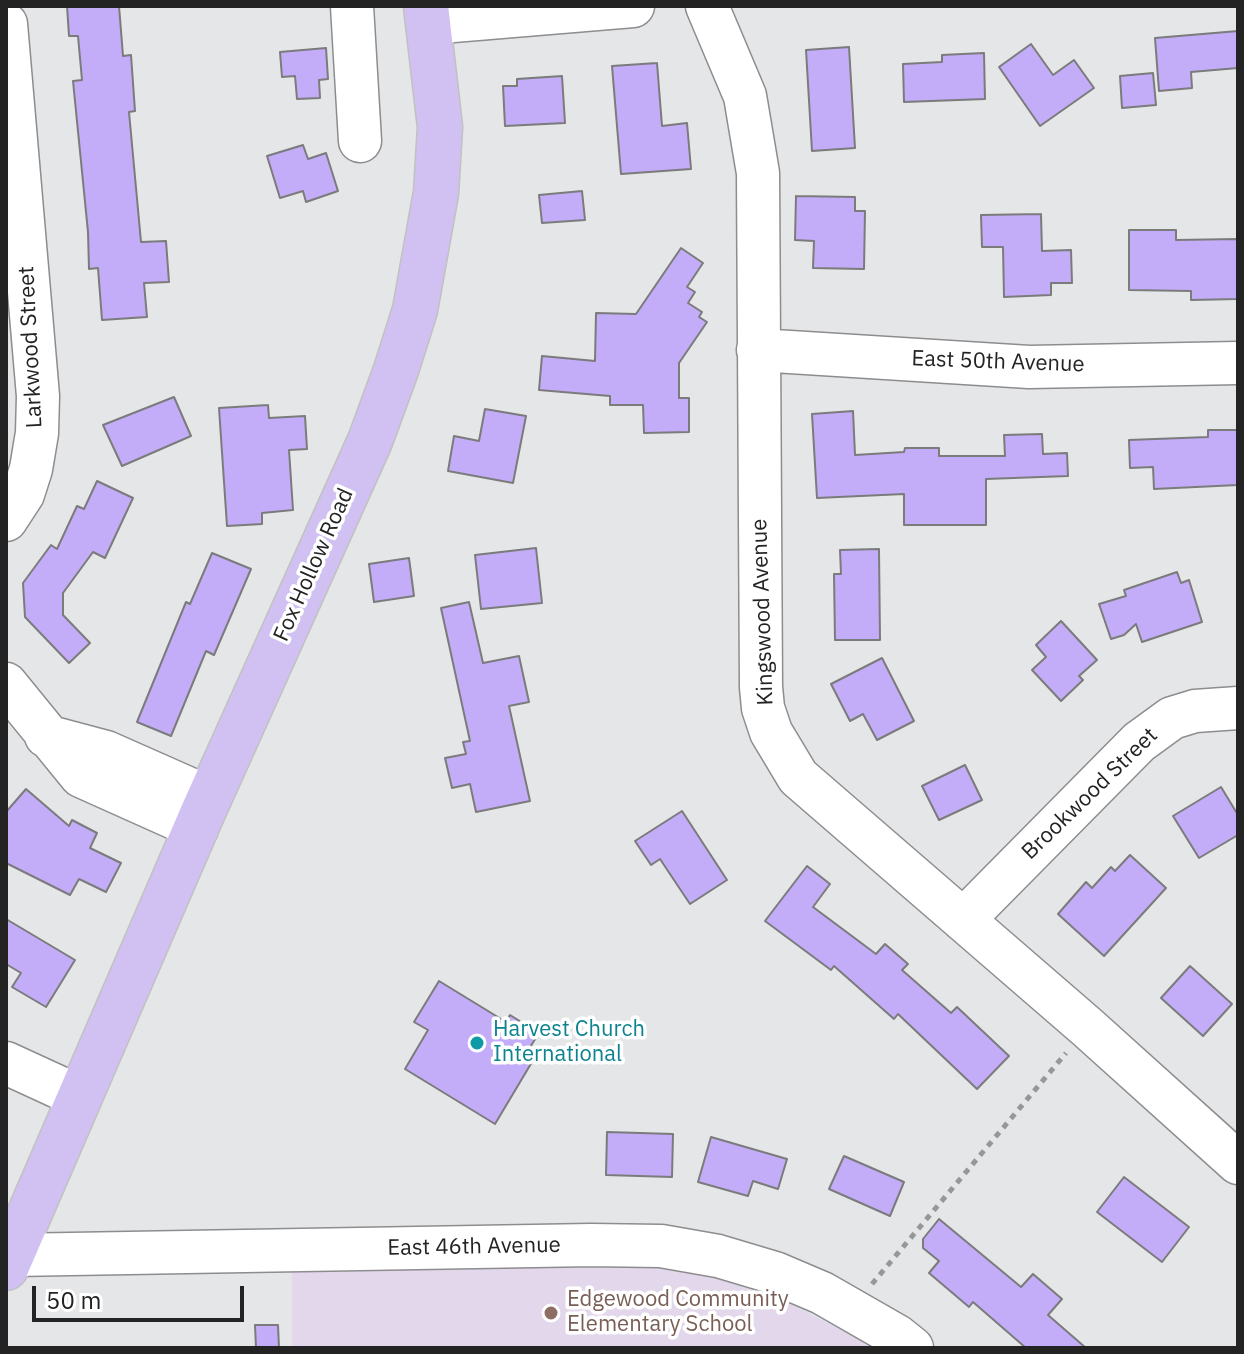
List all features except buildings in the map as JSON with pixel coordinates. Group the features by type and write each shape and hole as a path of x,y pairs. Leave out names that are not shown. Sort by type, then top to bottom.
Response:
{"main road":[{"name":"Fox Hollow Road","path":"10,1261 203,813 370,441 415,310 436,193 440,127 427,14"}],"street":[{"path":"352,6 360,141"},
{"path":"427,14 633,6"},
{"name":"Kingswood Avenue","path":"707,6 745,96 758,173 761,687 763,708 771,732 798,777 1087,1027 1238,1163"},
{"name":"Larkwood Street","path":"6,24 38,396 37,433 31,469 23,494 6,520"},
{"name":"East 50th Avenue","path":"758,350 1029,367 1238,363"},
{"path":"6,684 81,776 203,813"},
{"name":"Brookwood Street","path":"963,920 1146,736 1172,718 1195,711 1238,708"},
{"path":"6,1063 80,1097"},
{"name":"East 46th Avenue","path":"10,1261 591,1245 661,1246 718,1256 775,1273 822,1293 897,1336 912,1348"}],"path":[{"path":"851,1309 1087,1027"}],"shaded area":[{"name":"Edgewood Community Elementary School","path":"623,1264 652,1266 719,1279 789,1303 876,1348 292,1348 292,1272"}],"place":[{"name":"Harvest Church International","path":"477,1043"},
{"name":"Edgewood Community Elementary School","path":"551,1313"}]}
